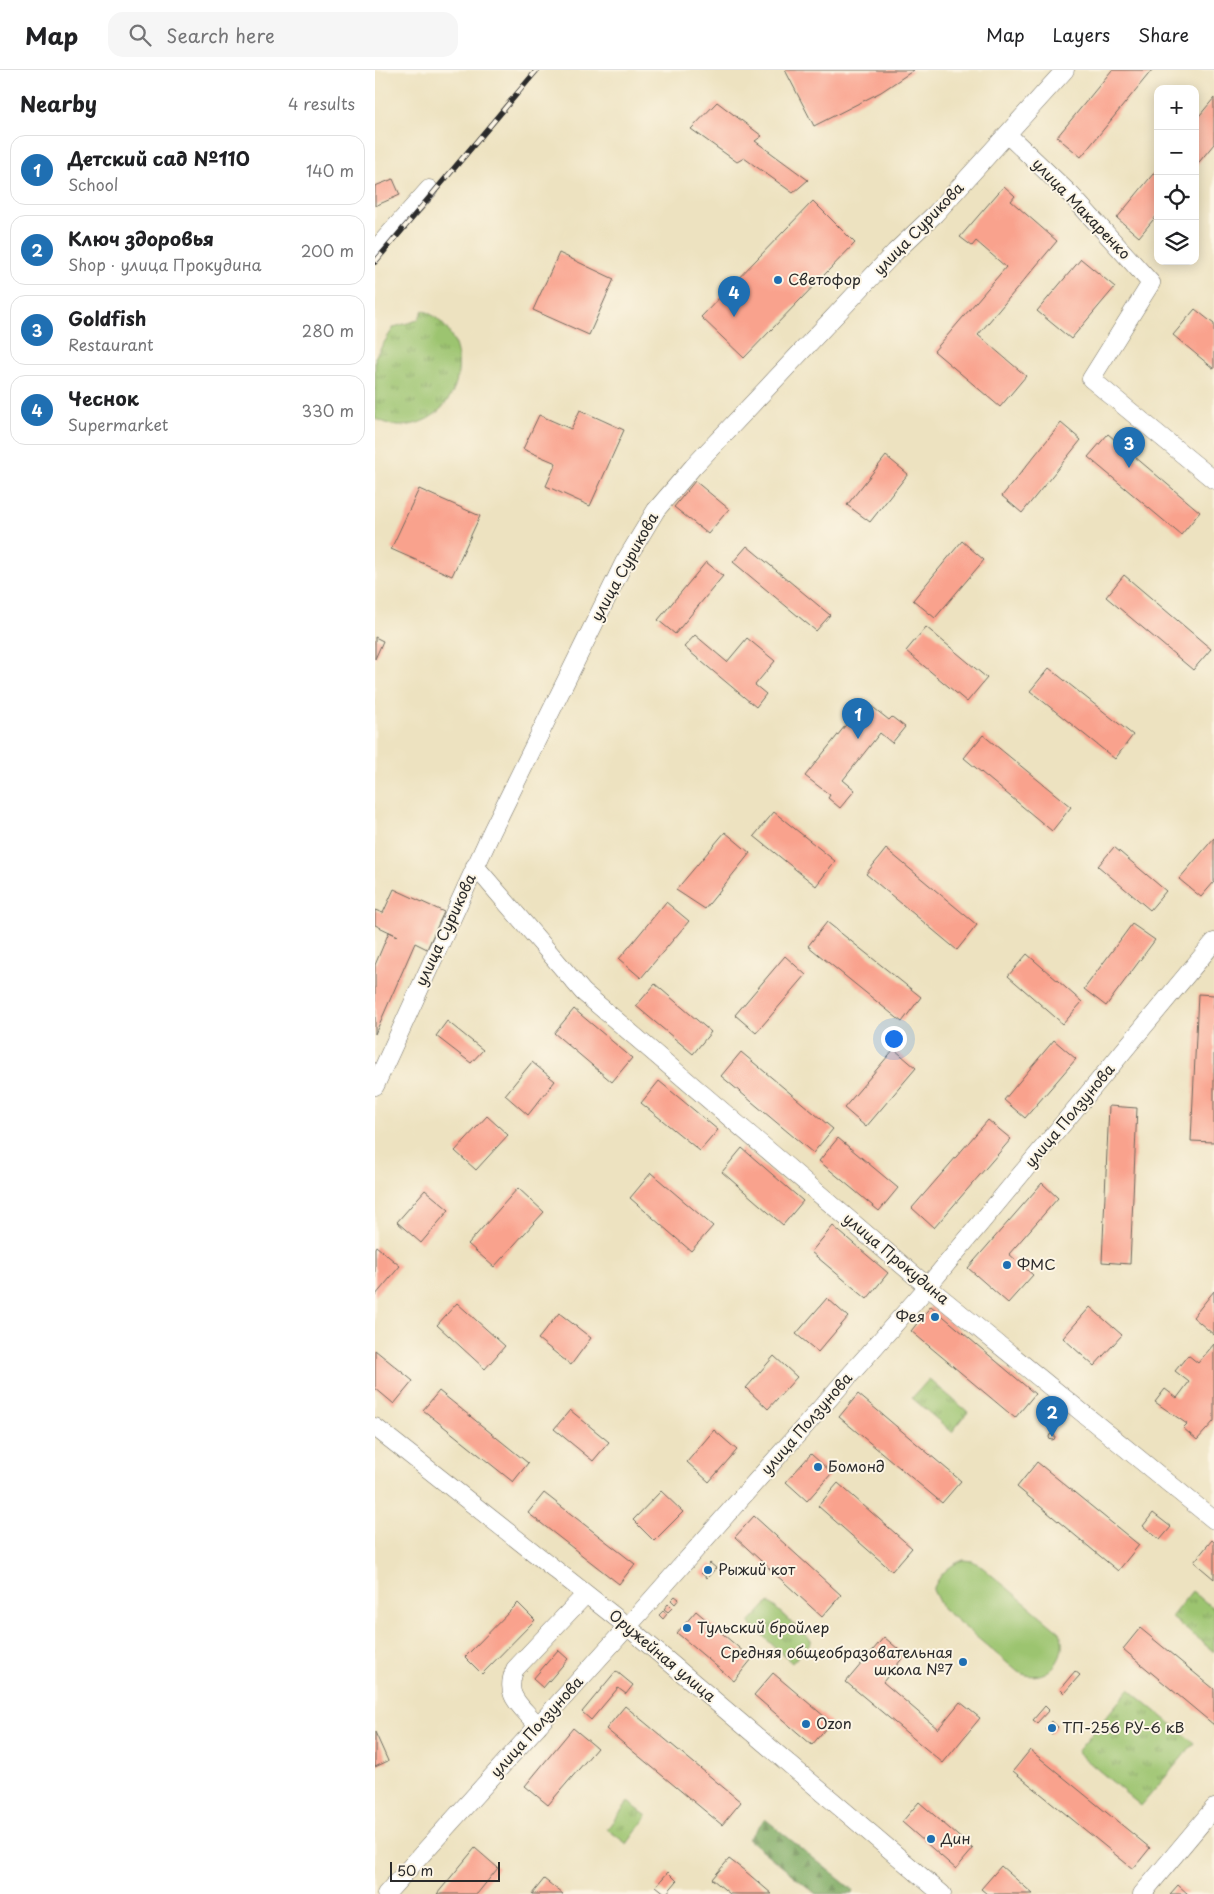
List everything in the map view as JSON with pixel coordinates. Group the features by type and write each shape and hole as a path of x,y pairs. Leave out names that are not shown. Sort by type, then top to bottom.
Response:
{"street":[{"name":"улица Сурикова","path":"375,1086 475,866 624,563 656,510 693,466 895,252 935,214 1065,70"},
{"name":"улица Макаренко","path":"1008,135 1072,196 1151,283 1091,379 1214,480"},
{"path":"375,250 429,189"},
{"name":"улица Прокудина","path":"475,866 583,992 927,1287 1214,1520"},
{"name":"улица Ползунова","path":"386,1894 628,1627 927,1287 1214,942"},
{"name":"Оружейная улица","path":"375,1427 628,1627 942,1894"},
{"path":"538,1726 510,1692 510,1681 515,1669 586,1594"},
{"path":"1142,1894 1214,1808"}],"green space":[{"path":"423,310 441,322 453,339 458,357 457,377 451,395 439,410 423,421 401,426 391,425 375,419 375,357 394,327 418,320"},
{"path":"929,1379 968,1412 952,1432 912,1398"},
{"path":"963,1560 973,1561 982,1567 1060,1632 1061,1652 1053,1667 1046,1673 1028,1675 1018,1672 942,1608 933,1590 945,1572"},
{"path":"1192,1591 1214,1609 1214,1652 1171,1617"},
{"path":"769,1602 812,1641 792,1663 749,1623"},
{"path":"1129,1689 1194,1743 1141,1806 1077,1752"},
{"path":"628,1802 647,1816 627,1844 607,1829"},
{"path":"765,1819 854,1891 852,1894 816,1894 748,1839"}],"building":[{"path":"785,70 914,70 881,92 814,126"},
{"path":"1112,70 1152,70 1081,157 1057,137"},
{"path":"1214,98 1214,144 1199,162 1199,130 1199,116"},
{"path":"717,102 762,136 755,141 808,180 793,193 744,158 737,162 691,129"},
{"path":"1154,173 1154,219 1139,237 1117,218"},
{"path":"393,179 400,195 375,206 375,186"},
{"path":"1004,186 1015,196 1011,201 1057,241 978,335 1026,376 1000,407 934,351 1006,267 976,241 972,246 960,237"},
{"name":"Светофор","path":"813,201 855,243 744,358 701,317"},
{"path":"559,253 614,279 589,335 533,310"},
{"path":"1081,259 1115,287 1071,339 1037,311"},
{"path":"1195,309 1214,324 1214,369 1173,335"},
{"path":"580,410 624,430 590,506 546,486 556,463 523,449 539,415 571,429"},
{"path":"1061,423 1081,440 1022,513 1002,496"},
{"path":"1108,434 1200,512 1181,535 1088,457"},
{"path":"886,456 908,474 870,522 847,505"},
{"path":"695,481 729,509 708,534 674,507"},
{"path":"419,489 480,516 452,576 391,549"},
{"path":"962,541 984,560 935,618 913,600"},
{"path":"747,546 830,615 816,631 733,562"},
{"path":"706,562 723,576 675,634 658,620"},
{"path":"1124,575 1211,649 1193,670 1106,597"},
{"path":"926,627 987,678 967,702 906,651"},
{"path":"695,635 727,662 747,638 775,661 755,685 766,694 756,707 684,647"},
{"path":"375,637 383,641 375,659"},
{"path":"1049,668 1133,735 1115,759 1030,691"},
{"path":"865,701 889,720 892,717 905,727 892,743 880,733 843,780 855,790 840,808 828,798 830,795 805,776"},
{"path":"983,735 1071,807 1052,831 964,758"},
{"path":"774,812 835,861 816,886 754,836"},
{"path":"725,832 750,853 705,909 676,890"},
{"path":"1214,838 1214,882 1201,897 1179,879"},
{"path":"1114,847 1166,891 1150,910 1098,866"},
{"path":"886,849 977,925 957,950 866,874"},
{"path":"394,889 444,912 427,949 415,943 375,1034 375,965 389,932 398,936 375,925 375,910 383,913"},
{"path":"666,902 689,921 641,978 619,959"},
{"path":"827,922 921,997 902,1022 808,946"},
{"path":"1132,924 1155,940 1106,1006 1084,989"},
{"path":"1027,954 1082,1002 1063,1024 1008,976"},
{"path":"785,956 806,975 756,1033 735,1015"},
{"path":"655,984 711,1032 693,1054 636,1006"},
{"path":"1198,994 1214,995 1214,1142 1191,1141"},
{"path":"574,1009 632,1058 612,1082 554,1033"},
{"path":"447,1021 483,1050 471,1063 436,1036"},
{"path":"1054,1040 1076,1059 1025,1118 1004,1100"},
{"path":"894,1049 916,1068 866,1127 844,1108"},
{"path":"741,1052 833,1129 813,1153 721,1076"},
{"path":"532,1062 555,1081 528,1115 505,1095"},
{"path":"659,1081 718,1130 700,1151 641,1103"},
{"path":"1109,1106 1137,1108 1130,1264 1102,1262"},
{"path":"487,1116 508,1135 476,1170 455,1151"},
{"path":"988,1120 1011,1139 934,1228 912,1208"},
{"path":"838,1138 898,1188 879,1211 819,1161"},
{"path":"742,1148 803,1201 783,1225 722,1172"},
{"path":"651,1173 713,1226 691,1251 630,1198"},
{"path":"1042,1183 1058,1198 1009,1254 1033,1275 1008,1303 968,1268"},
{"path":"518,1188 544,1212 494,1267 468,1244"},
{"path":"425,1190 449,1210 421,1243 397,1222"},
{"path":"833,1226 888,1273 867,1299 811,1252"},
{"path":"376,1246 400,1266 375,1296 375,1248"},
{"path":"1214,1291 1214,1335 1193,1317"},
{"path":"827,1298 848,1317 818,1352 796,1334"},
{"path":"457,1303 505,1346 485,1369 437,1325"},
{"path":"931,1306 1035,1394 1015,1418 911,1331"},
{"path":"1090,1307 1122,1335 1094,1366 1063,1338"},
{"path":"559,1313 591,1338 571,1365 538,1339"},
{"path":"1214,1344 1214,1421 1197,1440 1183,1428 1187,1424 1155,1402 1165,1389 1177,1398 1189,1382 1175,1371 1188,1355 1198,1363"},
{"path":"375,1350 413,1381 394,1404 375,1388"},
{"path":"774,1356 797,1377 768,1409 746,1388"},
{"path":"439,1391 528,1463 513,1482 423,1410"},
{"path":"858,1394 961,1481 942,1503 839,1417"},
{"path":"570,1410 609,1442 593,1461 554,1429"},
{"path":"714,1430 737,1450 709,1482 687,1462"},
{"path":"1052,1434 1055,1437 1052,1440 1049,1437"},
{"path":"811,1454 832,1473 807,1501 786,1482"},
{"path":"1037,1462 1139,1545 1118,1571 1017,1487"},
{"path":"838,1483 912,1548 892,1571 818,1506"},
{"path":"661,1491 683,1512 654,1541 633,1520"},
{"path":"544,1493 635,1564 619,1584 528,1513"},
{"path":"1153,1513 1171,1527 1160,1540 1143,1526"},
{"path":"754,1516 841,1595 822,1617 735,1537"},
{"path":"1212,1540 1214,1542 1214,1579 1194,1562"},
{"name":"Рыжий кот","path":"710,1563 716,1568 707,1578 701,1573"},
{"path":"675,1596 679,1599 675,1604 671,1600"},
{"path":"518,1603 535,1620 482,1674 465,1657"},
{"path":"668,1604 672,1608 668,1612 664,1609"},
{"path":"663,1611 667,1614 663,1619 659,1615"},
{"path":"696,1611 752,1659 734,1681 677,1633"},
{"path":"1140,1628 1214,1689 1214,1725 1123,1649"},
{"path":"884,1637 905,1655 883,1682 938,1729 960,1702 980,1718 943,1763 846,1682"},
{"path":"558,1650 568,1659 543,1688 533,1679"},
{"path":"616,1671 633,1685 626,1694 618,1688 591,1720 582,1712"},
{"path":"1075,1671 1080,1675 1064,1693 1060,1689"},
{"path":"773,1673 831,1722 812,1745 754,1695"},
{"path":"625,1706 741,1802 722,1825 606,1729"},
{"path":"1045,1706 1049,1710 1037,1723 1033,1720"},
{"name":"ТП-256 РУ-6 кВ","path":"1052,1721 1058,1727 1052,1734 1045,1729"},
{"path":"573,1728 597,1748 548,1805 525,1786"},
{"path":"375,1732 388,1761 375,1767"},
{"path":"1030,1750 1150,1848 1133,1869 1013,1771"},
{"path":"919,1802 973,1849 956,1869 902,1822"},
{"path":"475,1848 498,1868 477,1894 437,1894"},
{"path":"729,1859 772,1894 730,1894 712,1879"},
{"path":"1001,1866 1033,1894 987,1894 981,1889"},
{"path":"668,1872 677,1881 666,1894 656,1886"},
{"path":"544,1879 563,1894 532,1894"},
{"path":"1178,1885 1188,1894 1170,1894"}],"railway":[{"path":"375,262 537,70"}],"place":[{"name":"Светофор","path":"778,280"},
{"name":"Чеснок","path":"734,317"},
{"name":"Goldfish","path":"1129,468"},
{"name":"Детский сад №110","path":"858,739"},
{"name":"ФМС","path":"1007,1265"},
{"name":"Фея","path":"935,1317"},
{"name":"Ключ здоровья","path":"1052,1437"},
{"name":"Бомонд","path":"818,1467"},
{"name":"Рыжий кот","path":"708,1570"},
{"name":"Тульский бройлер","path":"687,1628"},
{"name":"Средняя общеобразовательная школа №7","path":"963,1662"},
{"name":"Ozon","path":"806,1724"},
{"name":"ТП-256 РУ-6 кВ","path":"1052,1728"},
{"name":"Дин","path":"931,1839"}]}
